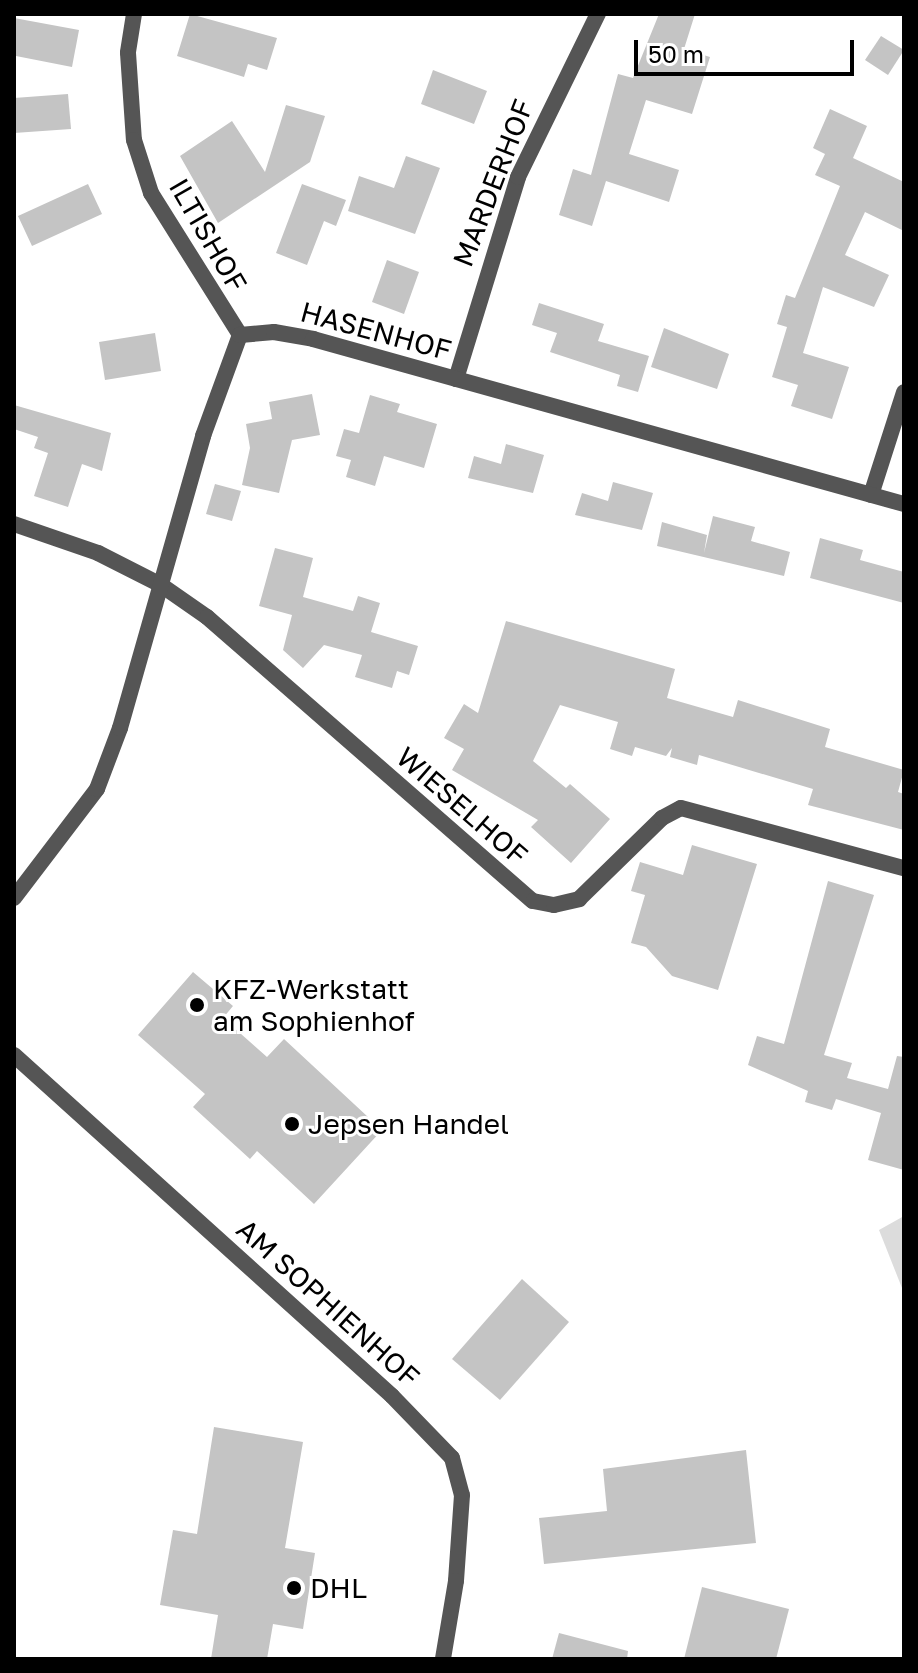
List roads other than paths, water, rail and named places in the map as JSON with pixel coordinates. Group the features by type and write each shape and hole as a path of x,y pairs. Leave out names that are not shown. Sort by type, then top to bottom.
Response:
{"street":[{"name":"ILTISHOF","path":"134,14 128,53 134,140 151,193 240,335"},
{"name":"MARDERHOF","path":"456,379 518,177 598,14"},
{"name":"HASENHOF","path":"240,335 274,332 313,339 904,504"},
{"path":"14,898 97,789 120,728 207,424 240,335"},
{"path":"871,495 904,392"},
{"name":"WIESELHOF","path":"14,524 98,553 161,585 207,617 533,901 554,905 579,899 662,818 681,808 904,868"},
{"name":"AM SOPHIENHOF","path":"14,1055 402,1405 452,1458 462,1495 456,1581 443,1659"}],"place":[{"name":"KFZ-Werkstatt am Sophienhof","path":"197,1005"},
{"name":"Jepsen Handel","path":"292,1124"},
{"name":"DHL","path":"294,1588"}]}
